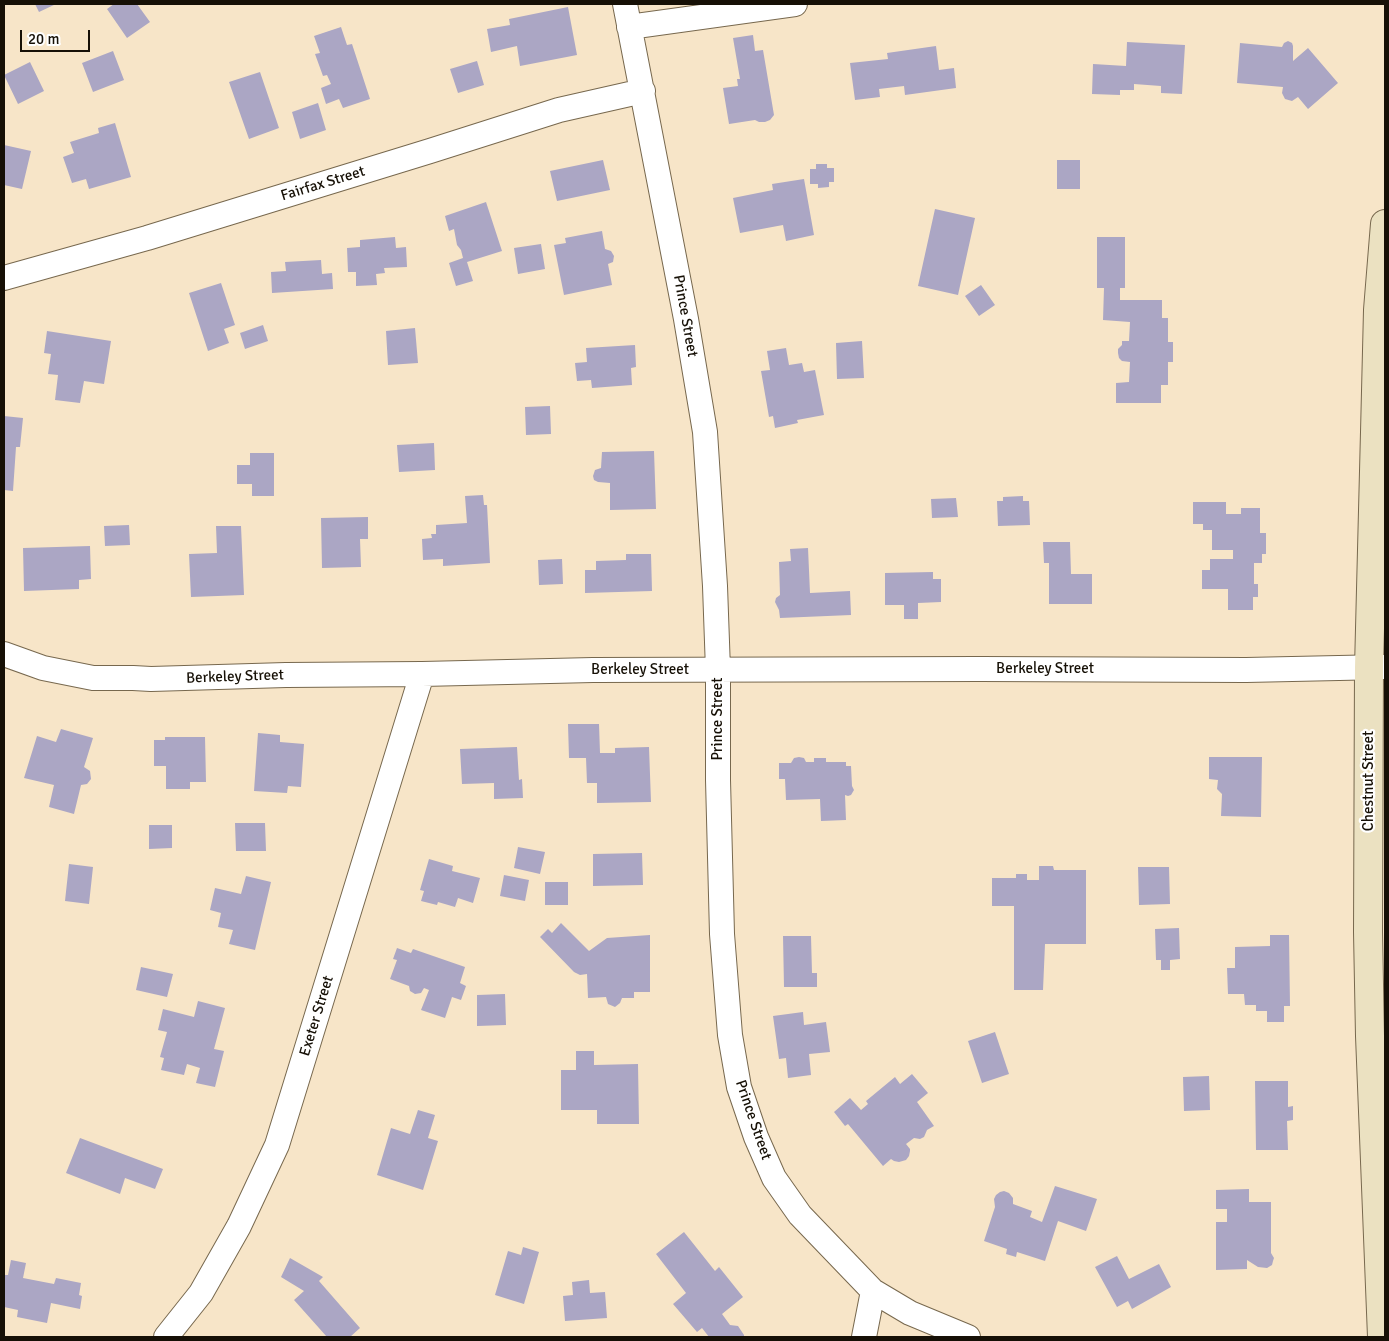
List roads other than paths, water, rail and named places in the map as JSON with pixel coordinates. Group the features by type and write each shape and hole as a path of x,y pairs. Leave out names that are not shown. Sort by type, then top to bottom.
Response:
{"main road":[{"name":"Chestnut Street","path":"1382,1337 1369,1026 1368,948 1377,668 1378,310 1385,224"}],"street":[{"name":"Prince Street","path":"625,4 686,319 705,432 716,586 722,934 730,1035 739,1087 756,1137 774,1178 800,1215 873,1291 910,1312 968,1337"},
{"path":"630,27 795,4"},
{"name":"Fairfax Street","path":"4,278 166,232 430,152 559,110 643,91"},
{"name":"Berkeley Street","path":"4,654 43,668 92,678 151,679 592,670 1246,670 1377,668"},
{"name":"Exeter Street","path":"166,1337 201,1293 239,1226 277,1145 422,674"},
{"path":"864,1337 873,1291"}]}
